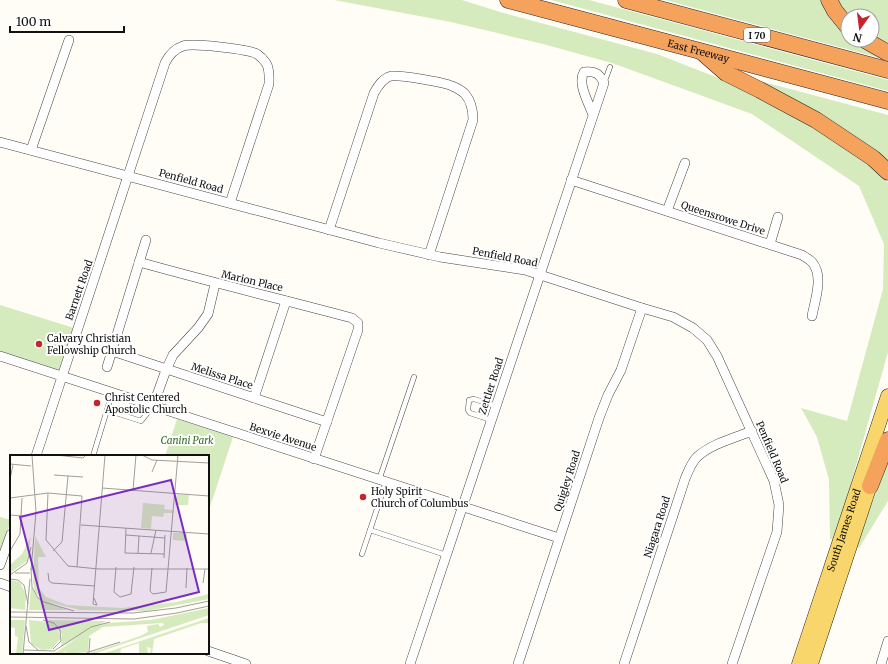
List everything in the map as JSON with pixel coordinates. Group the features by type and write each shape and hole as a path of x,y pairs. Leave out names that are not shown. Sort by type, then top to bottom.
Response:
{"highway":[{"name":"East Freeway","path":"508,0 888,101"},
{"name":"I 70","path":"626,0 888,70"},
{"path":"829,0 840,17"},
{"path":"879,48 888,53"},
{"path":"699,50 726,73 816,120 873,158 888,172"},
{"path":"870,486 888,440"}],"main road":[{"name":"South James Road","path":"800,664 888,396"},
{"name":"South James Road","path":"811,664 888,430"}],"street":[{"path":"31,150 69,40"},
{"name":"Barnett Road","path":"36,455 166,63 174,50 182,46 191,45 244,50 257,54 266,63 269,73 269,84 230,203"},
{"path":"593,115 582,85 581,78 584,72 592,72 600,75 604,83"},
{"path":"328,230 374,93 378,86 387,78 392,76 401,76 446,84 459,89 468,98 473,113 471,127 429,255"},
{"name":"Zettler Road","path":"410,664 604,83"},
{"name":"Penfield Road","path":"0,142 328,230 429,255 524,270 673,317 693,328 707,340 717,356 774,481 779,505 777,532 732,664"},
{"path":"667,212 685,163"},
{"name":"Queensrowe Drive","path":"571,180 802,255 811,261 817,271 818,282 812,316"},
{"path":"770,244 778,217"},
{"path":"107,367 146,240"},
{"name":"Marion Place","path":"139,262 215,284 352,318 358,323 358,330 326,422"},
{"path":"153,406 173,355 198,328 208,314 215,284"},
{"path":"254,398 286,301"},
{"name":"Quigley Road","path":"518,664 599,418 608,395 621,370 642,308"},
{"name":"Melissa Place","path":"112,351 326,422"},
{"name":"Bexvie Avenue","path":"0,356 560,538"},
{"path":"314,458 326,422"},
{"name":"Niagara Road","path":"624,664 684,479 690,468 697,458 712,447 752,431"},
{"path":"0,566 10,537"},
{"path":"0,583 10,587"},
{"path":"881,664 888,642"},
{"path":"209,652 227,661 246,664"}],"lane":[{"path":"604,83 610,66"},
{"path":"362,554 370,530 382,481 414,377"},
{"path":"93,455 112,393"},
{"path":"491,420 470,413 468,410 469,400 474,399 496,406"},
{"path":"107,410 141,421 153,406"},
{"path":"370,530 446,555"}],"green space":[{"path":"334,0 462,0 500,12 657,54 721,79 791,114 855,153 884,178 888,183 888,352 835,540 830,539 829,480 817,437 801,408 847,421 883,289 884,244 859,186 752,114 612,63 543,44 451,22"},
{"path":"551,0 589,0 888,80 888,91"},
{"path":"665,0 824,0 840,22 840,47"},
{"path":"835,0 888,0 888,48 880,44 880,8 842,8"},
{"path":"843,48 869,48 881,55 880,58"},
{"path":"756,80 888,115 888,168"},
{"path":"0,305 74,328 62,367 58,370 0,353"},
{"name":"Canini Park","path":"177,419 233,437 209,510 209,455 165,455"},
{"path":"888,461 888,501 859,548 855,547"},
{"path":"0,517 10,520 10,523 0,553"}],"place":[{"name":"Calvary Christian Fellowship Church","path":"39,344"},
{"name":"Christ Centered Apostolic Church","path":"97,403"},
{"name":"Holy Spirit Church of Columbus","path":"363,497"}]}
